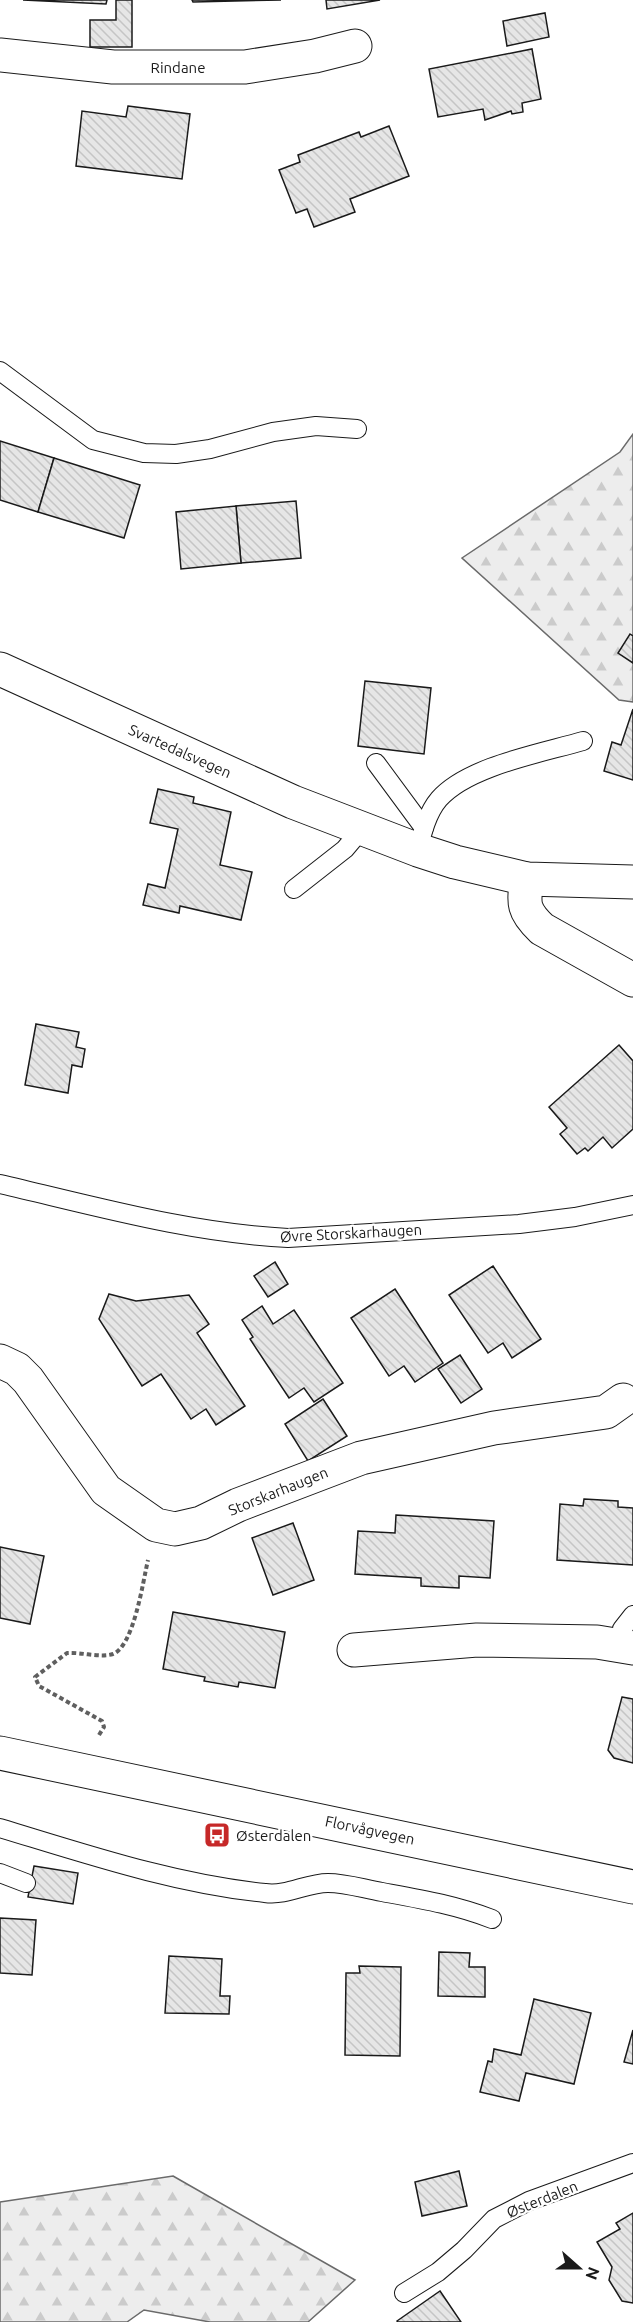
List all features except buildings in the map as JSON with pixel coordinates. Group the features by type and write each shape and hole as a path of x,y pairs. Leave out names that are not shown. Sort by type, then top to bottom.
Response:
{"street":[{"name":"Rindane","path":"0,55 113,67 245,67 315,56 355,46"},
{"name":"Svartedalsvegen","path":"0,669 361,830 421,839 455,862 527,879 633,882"},
{"path":"527,879 524,905 537,924 633,980"},
{"path":"0,1361 17,1369 28,1380 106,1490 156,1525"},
{"name":"Storskarhaugen","path":"156,1525 175,1528 201,1523 238,1505 362,1458 494,1428 606,1412 623,1400"},
{"path":"354,1650 477,1640 597,1642 631,1648"},
{"name":"Florvågvegen","path":"0,1753 633,1887"}],"lane":[{"path":"0,371 93,440 144,453 176,454 210,449 273,432 316,426 357,429"},
{"path":"421,839 439,799 479,771 583,741"},
{"path":"376,762 421,839"},
{"path":"294,889 345,849 361,830"},
{"name":"Øvre Storskarhaugen","path":"0,1184 183,1226 251,1236 288,1238 519,1224 575,1217 633,1205"},
{"path":"631,1648 622,1629 633,1615"},
{"path":"0,1828 103,1860 175,1877 266,1894 296,1891 313,1885 346,1885 456,1905 492,1919"},
{"path":"0,1873 26,1883"},
{"name":"Østerdalen","path":"404,2294 446,2265 494,2219 530,2201 633,2163"}],"path":[{"path":"97,1738 104,1727 102,1721 39,1686 36,1677 67,1653 102,1655 114,1653 121,1648 129,1636 156,1525"}],"green space":[{"path":"633,434 633,702 619,700 462,558 620,452"},
{"path":"173,2176 355,2280 308,2322 210,2322 144,2310 127,2322 0,2322 0,2202"}],"place":[{"name":"Østerdalen","path":"217,1835"}]}
